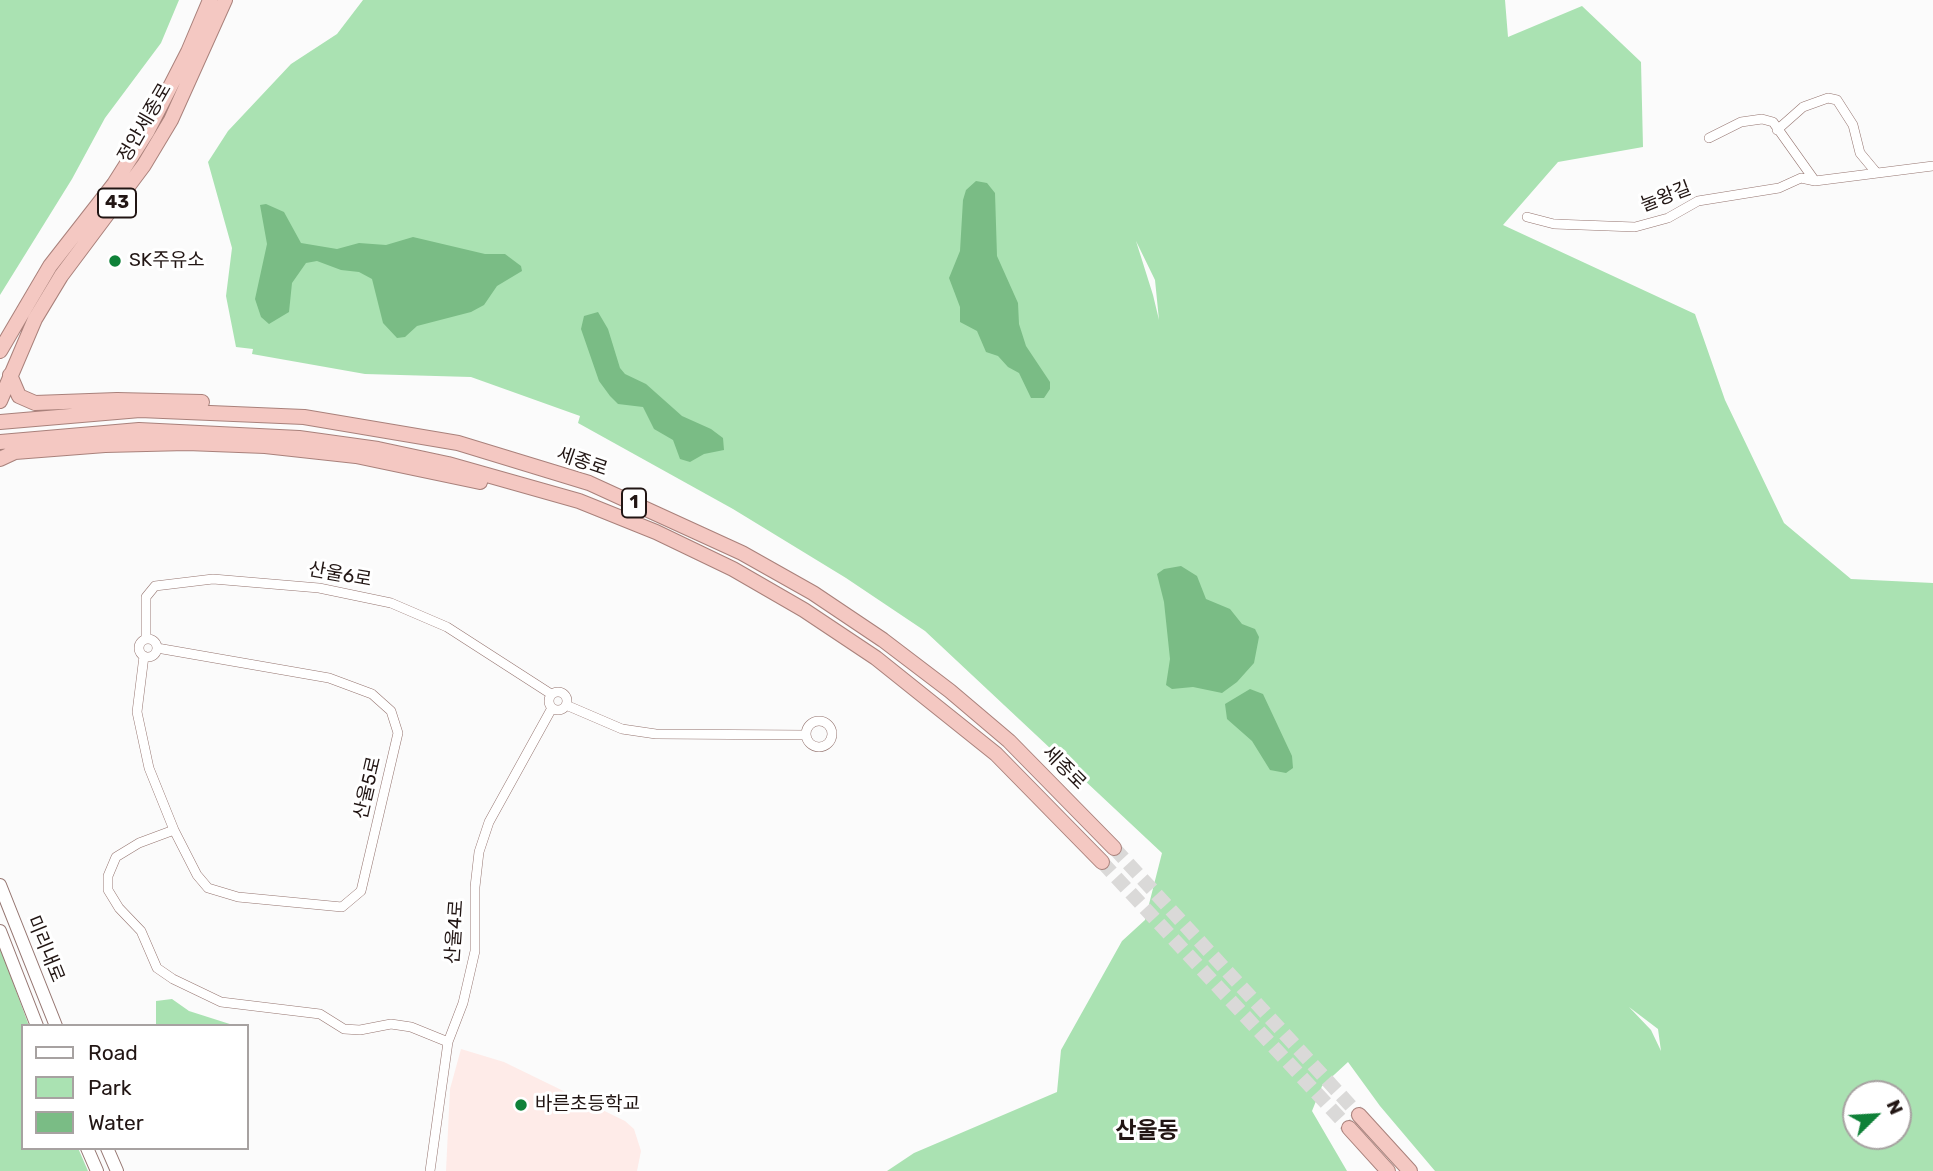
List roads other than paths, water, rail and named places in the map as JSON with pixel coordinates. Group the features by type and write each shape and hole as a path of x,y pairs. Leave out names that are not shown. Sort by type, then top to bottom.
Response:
{"highway":[{"name":"정안세종로","path":"0,351 50,266 114,184 147,132 173,84 210,0"},
{"name":"정안세종로","path":"0,401 35,319 61,276 158,143 186,91 225,0"},
{"path":"10,375 19,396 35,404"},
{"path":"0,420 35,404 172,400 318,410 376,418 474,441 561,467 600,482 665,516"},
{"name":"세종로","path":"0,420 140,410 304,417 458,443 563,475 665,516 742,553 813,593 883,640 950,691 1009,741 1114,848"},
{"name":"세종로","path":"0,442 139,430 299,438 378,449 448,464 579,501 656,532 733,569 804,610 876,658 996,754 1102,862"},
{"path":"0,448 15,452 187,443 265,446 356,456 562,503 656,532"},
{"path":"0,459 15,452"},
{"path":"1359,1115 1410,1171"},
{"path":"1349,1128 1388,1171"}],"main road":[{"name":"미리내로","path":"0,886 55,1024"},
{"name":"미리내로","path":"0,931 36,1024"},
{"path":"88,1150 97,1171"},
{"path":"108,1150 117,1171"}],"street":[{"path":"1777,130 1803,107 1828,98 1837,100 1853,125 1860,153 1875,171"},
{"path":"1709,138 1741,122 1762,119 1773,122 1815,180"},
{"name":"눌왕길","path":"1527,217 1587,228 1635,227 1668,218 1698,201 1779,188 1801,178 1815,180 1933,166"},
{"name":"산울6로","path":"146,638 146,597 155,586 232,579 331,590 391,603 447,627 551,694"},
{"path":"146,638 154,641 157,648 152,656 144,656 138,647 146,638"},
{"name":"산울5로","path":"144,656 137,712 149,768 174,830 197,875 208,888 238,897 342,907 361,891 398,733 391,711 372,694 329,678 157,648"},
{"path":"562,692 567,697 566,705 560,710 552,708 548,699 551,694 562,692"},
{"path":"566,705 622,729 656,734 806,735"},
{"name":"산울4로","path":"430,1171 448,1042 463,1003 475,951 475,887 479,852 489,822 552,708"},
{"path":"174,830 139,843 116,857 108,876 108,890 119,908 141,931 158,968 173,979 221,1002 320,1014 344,1029 360,1030 391,1024 411,1027 448,1042"}],"water":[{"path":"976,181 987,183 995,193 997,256 1018,303 1019,324 1026,346 1050,382 1050,389 1044,398 1031,398 1019,373 1008,367 998,356 986,352 977,331 960,322 960,307 949,278 960,251 963,200 966,190"},
{"path":"266,204 284,212 301,243 337,249 359,243 386,245 413,237 485,254 505,254 521,266 522,271 497,286 484,305 471,312 417,326 405,337 397,338 383,323 372,279 359,272 341,270 317,261 306,263 292,283 289,312 269,324 261,317 255,299 267,244 260,205"},
{"path":"598,312 608,329 620,368 625,374 646,384 682,416 711,429 723,438 724,450 704,454 690,462 680,459 673,440 654,429 643,407 618,404 610,396 599,381 581,329 584,316"},
{"path":"1181,566 1197,576 1206,599 1230,609 1242,624 1255,629 1259,637 1254,663 1237,682 1222,693 1193,687 1172,689 1166,685 1170,659 1164,602 1157,574 1164,569"},
{"path":"1250,689 1263,694 1292,756 1293,768 1286,773 1270,770 1252,741 1227,719 1225,704"}],"tunnel":[{"path":"1114,848 1359,1115"},
{"path":"1102,862 1349,1128"}],"place":[{"name":"SK주유소","path":"115,261"},
{"name":"바른초등학교","path":"521,1105"}],"district":[{"name":"산울동","path":"1147,1131"}]}
